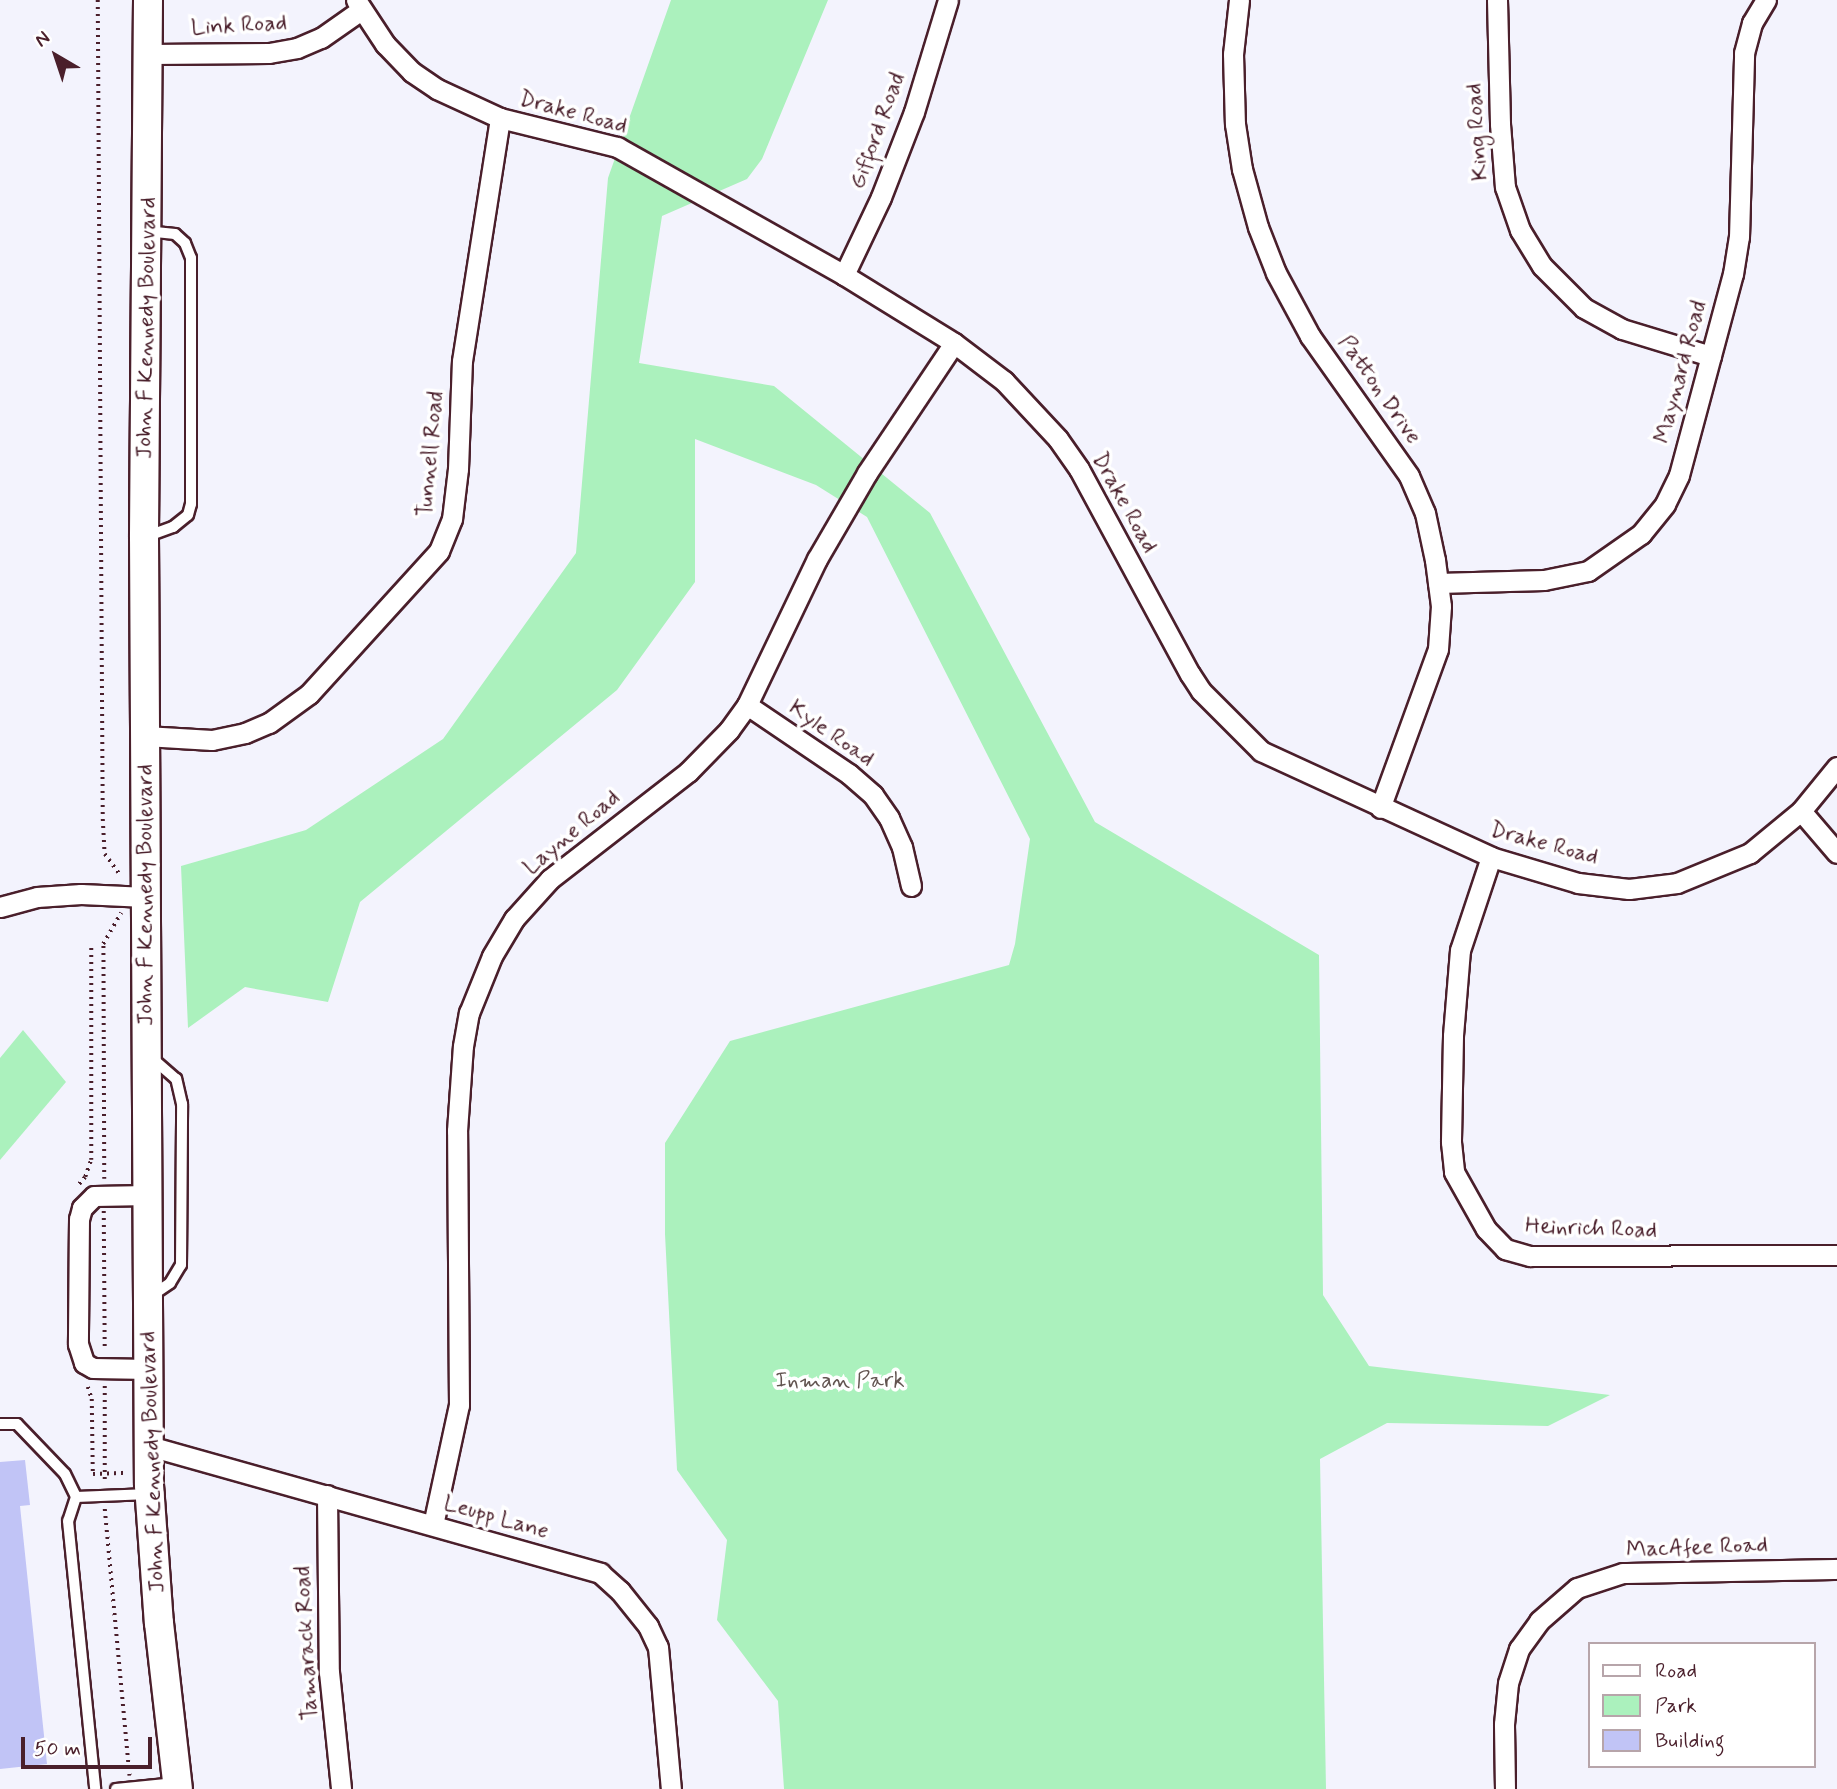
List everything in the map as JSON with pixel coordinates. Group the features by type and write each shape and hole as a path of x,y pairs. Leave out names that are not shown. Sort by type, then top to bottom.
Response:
{"street":[{"name":"John F Kennedy Boulevard","path":"148,0 150,54 144,537 149,1446 159,1623 177,1786"},
{"name":"Gifford Road","path":"844,275 881,197 914,113 948,0"},
{"name":"Patton Drive","path":"1239,0 1233,54 1235,124 1242,169 1258,227 1276,273 1310,336 1409,476 1425,513 1438,583 1441,626 1438,649 1380,808"},
{"name":"King Road","path":"1497,0 1500,124 1505,187 1527,242 1542,266 1584,308 1622,329 1711,356"},
{"name":"Maynard Road","path":"1438,583 1544,580 1588,571 1641,534 1665,504 1679,475 1733,274 1739,236 1744,52 1752,23 1766,0"},
{"name":"Link Road","path":"150,54 269,53 297,48 321,38 359,5"},
{"name":"Drake Road","path":"359,5 384,44 412,72 437,89 500,118 617,147 844,275 954,343 1004,382 1058,439 1079,469 1201,691 1261,751 1491,857 1578,883 1629,889 1677,883 1750,853 1801,811 1837,767"},
{"name":"Tunnell Road","path":"145,736 212,740 244,733 269,723 309,694 439,551 452,519 458,469 462,361 500,118"},
{"name":"Layne Road","path":"433,1525 458,1405 457,1131 463,1046 470,1013 492,956 508,928 550,878 688,772 729,730 747,705 817,559 867,473 954,343"},
{"name":"Kyle Road","path":"747,705 849,774 873,795 889,818 902,847 911,886"},
{"path":"1801,811 1837,853"},
{"name":"Heinrich Road","path":"1491,857 1461,950 1453,1037 1451,1142 1454,1172 1486,1229 1505,1249 1530,1256 1837,1255"},
{"path":"0,907 37,897 70,894 146,897"},
{"path":"148,1195 94,1196 82,1208 79,1219 78,1344 84,1363 93,1368 149,1369"},
{"name":"Leupp Lane","path":"149,1446 600,1573 620,1591 648,1626 658,1647 671,1789"},
{"name":"Tamarack Road","path":"327,1495 329,1672 341,1789"},
{"name":"MacAfee Road","path":"1505,1789 1504,1724 1508,1683 1519,1649 1539,1621 1577,1588 1623,1573 1837,1569"}],"lane":[{"path":"144,537 173,527 188,515 191,504 191,258 186,243 175,234 148,231"},
{"path":"147,1054 176,1079 182,1104 181,1265 170,1283 148,1297"},
{"path":"0,1424 17,1424 65,1474 76,1497 68,1521 95,1789"},
{"path":"76,1497 150,1494"},
{"path":"116,1789 177,1786"}],"path":[{"path":"99,0 103,819 105,854 120,875"}],"green space":[{"name":"Inman Park","path":"671,0 828,0 762,159 747,179 662,216 639,363 774,386 930,513 1095,822 1319,955 1323,1295 1369,1366 1610,1395 1548,1426 1387,1423 1320,1459 1326,1789 784,1789 778,1701 717,1620 727,1540 677,1470 665,1234 665,1143 730,1041 1009,965 1015,944 1030,839 867,517 816,485 695,439 695,582 617,690 360,902 328,1002 245,987 188,1028 181,866 306,830 443,739 576,553 608,178"},
{"path":"23,1030 66,1082 0,1160 0,1058"}],"building":[{"path":"25,1460 30,1505 20,1506 47,1764 0,1769 0,1462"}]}
